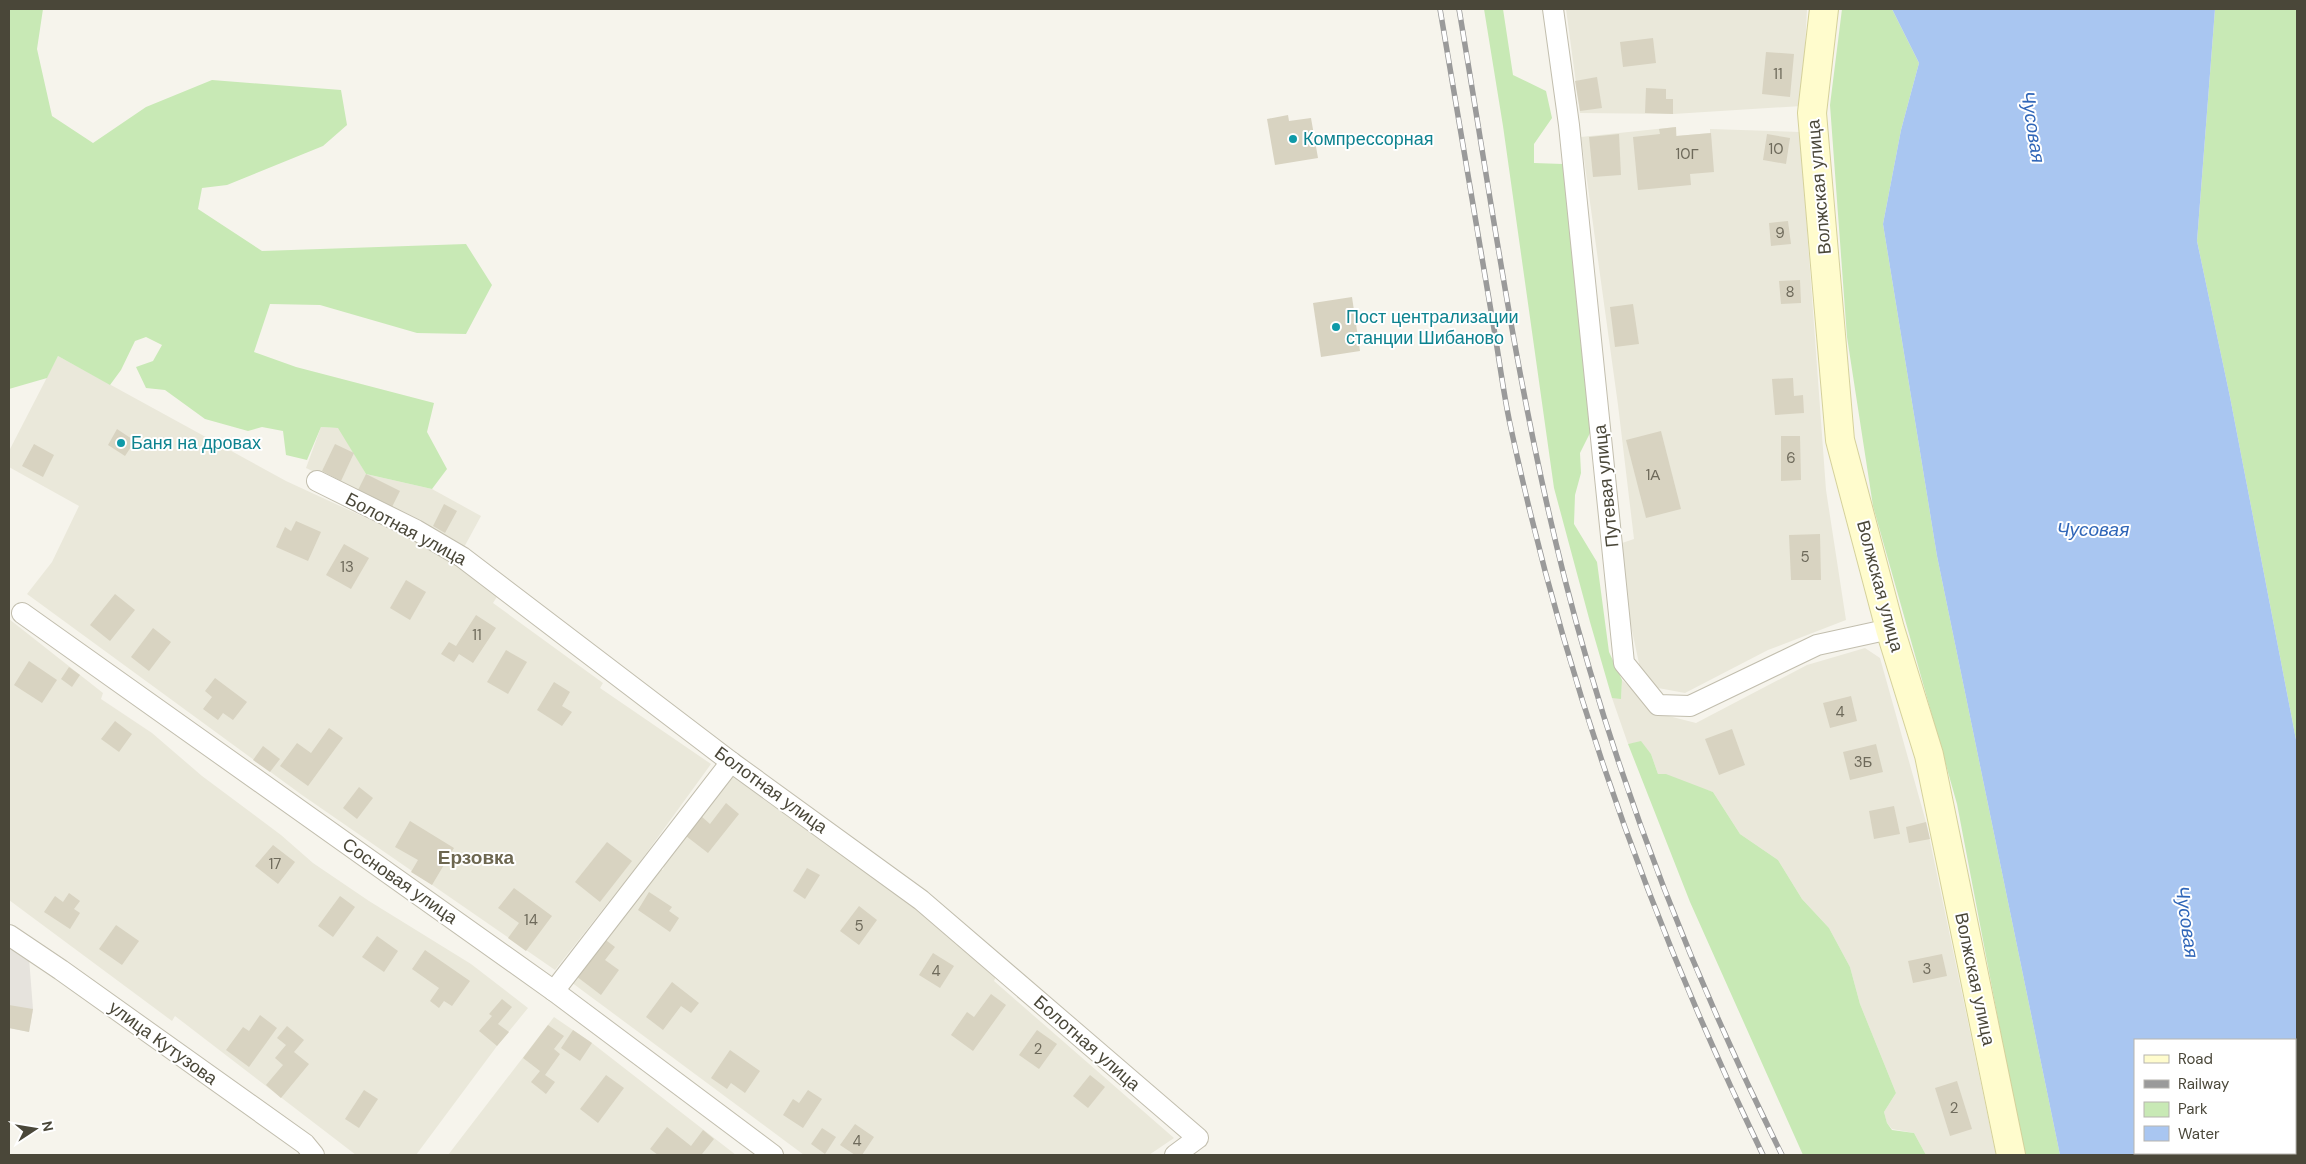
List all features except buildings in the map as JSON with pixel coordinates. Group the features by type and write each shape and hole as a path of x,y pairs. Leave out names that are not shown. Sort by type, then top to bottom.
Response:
{"street":[{"name":"Путевая улица","path":"1553,9 1572,151 1624,663 1658,705 1690,706 1817,645 1890,629"},
{"name":"Волжская улица","path":"1824,9 1812,112 1840,440 1890,629 1929,755 2011,1155"},
{"name":"Болотная улица","path":"317,481 416,530 462,557 732,762 920,900 1198,1138 1175,1155"},
{"name":"Сосновая улица","path":"22,613 554,991 773,1155"},
{"path":"554,991 732,762"},
{"name":"улица Кутузова","path":"9,935 296,1138 314,1155"}],"shaded area":[{"path":"1566,9 1807,9 1802,106 1673,114 1580,113"},
{"path":"1676,127 1677,136 1710,133 1710,129 1800,132 1826,490 1846,620 1768,650 1685,693 1658,688 1641,673 1619,569 1619,544 1634,539 1618,405 1581,137"},
{"path":"58,356 286,481 429,547 500,592 493,603 603,683 600,688 711,764 637,866 555,970 302,795 27,594 52,562 79,506 9,467 9,451"},
{"path":"321,427 339,428 366,474 432,489 481,516 462,551 357,492 306,468"},
{"path":"9,619 103,693 101,699 152,733 202,776 281,835 313,863 369,901 471,964 528,1008 497,1046 416,1155 356,1155 175,1016 172,1021 9,900"},
{"path":"1865,648 1880,658 1926,822 1996,1155 1926,1155 1914,1133 1892,1129 1887,1123 1884,1112 1896,1093 1860,1004 1850,967 1829,928 1802,899 1778,860 1740,834 1713,792 1658,774 1651,754 1641,742 1628,744 1612,698 1621,698 1622,680 1657,713 1696,723 1807,665"},
{"path":"731,776 912,904 997,974 994,981 1174,1138 1149,1155 804,1155 571,982 657,867 663,870 666,859"},
{"path":"9,946 29,958 33,1009 29,1032 9,1028"},
{"path":"554,1017 592,1043 736,1155 448,1155"}],"green space":[{"path":"9,9 43,9 37,49 52,116 93,143 146,107 212,80 341,90 347,125 323,146 227,185 202,188 198,209 262,251 466,244 492,285 466,334 417,333 320,305 270,304 254,352 296,367 434,403 427,432 447,469 432,489 366,474 338,428 321,427 307,460 286,455 283,431 262,427 248,431 205,419 165,390 146,388 136,367 153,361 162,345 146,337 135,341 121,370 110,385 58,356 47,378 9,389"},
{"path":"1484,9 1503,9 1513,75 1546,91 1552,118 1534,144 1534,163 1563,164 1592,429 1580,453 1581,473 1575,495 1574,524 1597,562 1609,652 1622,680 1621,699 1612,698 1554,488 1503,126"},
{"path":"1842,9 1892,9 1919,63 1901,130 1883,224 1937,556 2060,1155 2024,1155 1957,804 1873,506 1847,337 1830,105"},
{"path":"2215,9 2297,9 2297,745 2230,397 2197,241"},
{"path":"1641,741 1651,754 1658,774 1666,774 1713,792 1740,834 1778,860 1802,899 1829,928 1850,967 1860,1004 1896,1093 1884,1112 1887,1123 1892,1130 1914,1133 1926,1155 1803,1155 1690,902 1628,744"}],"water":[{"name":"Чусовая","path":"1892,9 2215,9 2197,241 2230,397 2297,745 2297,1155 2060,1155 1937,556 1883,224 1901,130 1919,63"}],"railway":[{"path":"1440,9 1508,412 1532,519 1556,613 1614,797 1648,888 1683,978 1763,1155"},
{"path":"1459,9 1506,294 1532,436 1547,506 1584,651 1631,799 1686,944 1716,1015 1782,1155"}],"place":[{"name":"Компрессорная","path":"1293,139"},
{"name":"Пост централизации станции Шибаново","path":"1336,327"},
{"name":"Баня на дровах","path":"121,443"}],"district":[{"name":"Ерзовка","path":"476,857"}]}
